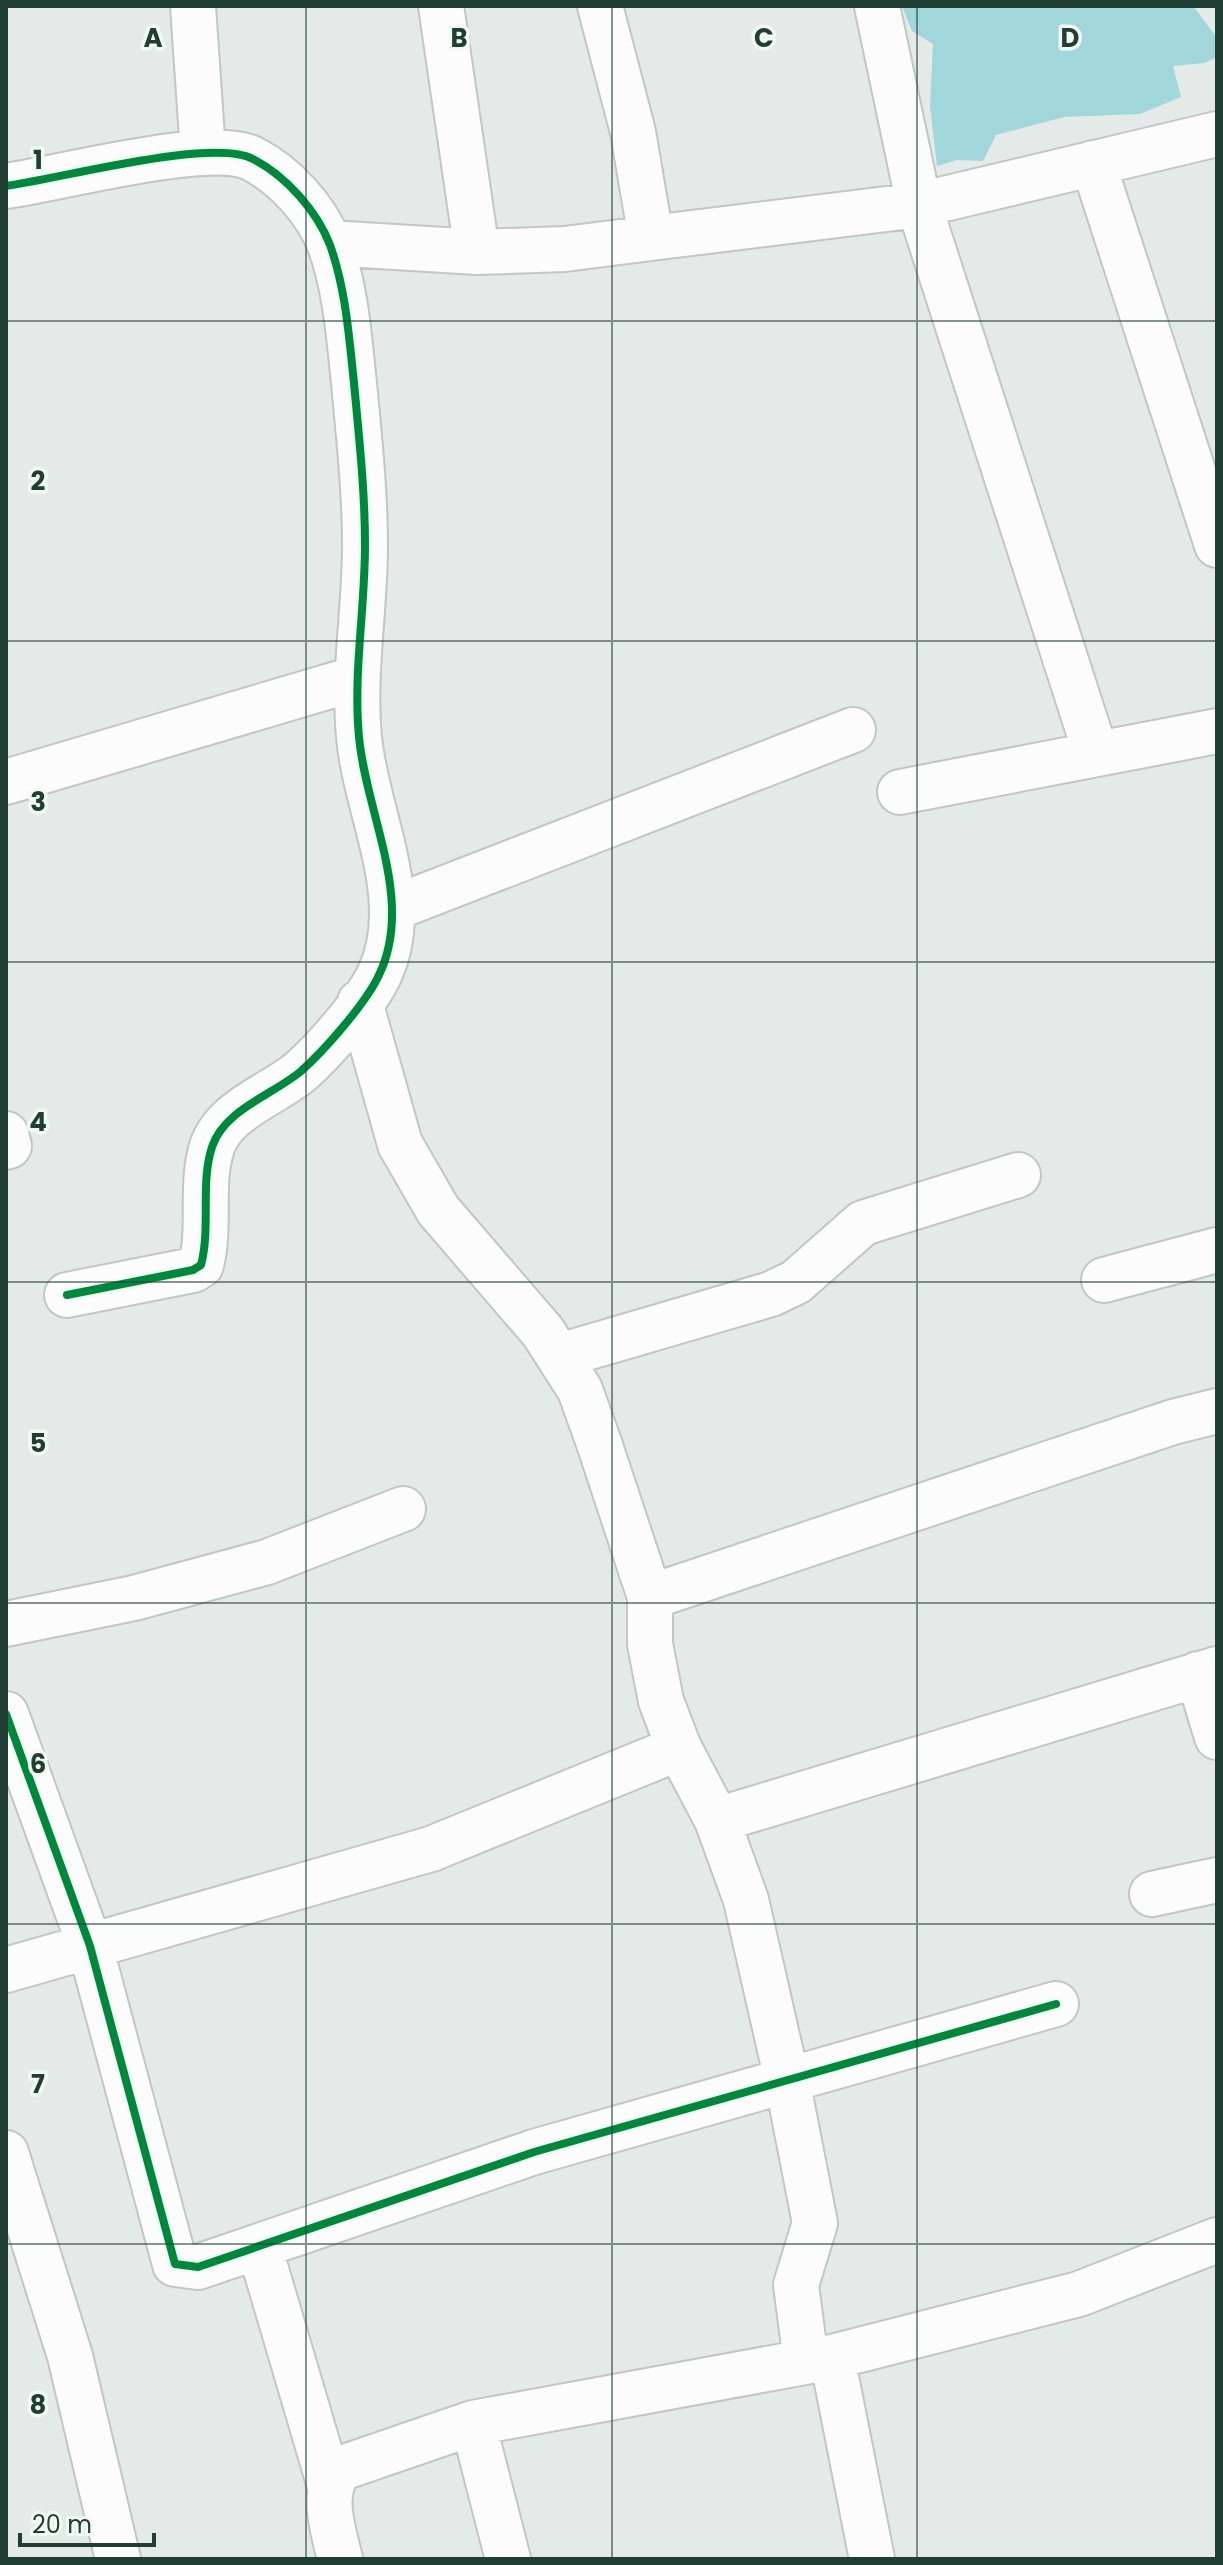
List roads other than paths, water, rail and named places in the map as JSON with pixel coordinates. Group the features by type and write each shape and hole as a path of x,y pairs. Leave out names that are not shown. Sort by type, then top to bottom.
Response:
{"street":[{"path":"193,6 203,152"},
{"path":"441,6 477,252"},
{"path":"600,6 633,132 651,238"},
{"path":"877,6 919,205 1096,754"},
{"path":"329,243 477,252 565,249 919,205 1217,134"},
{"path":"6,186 203,152 250,157 294,188 329,243 346,308 363,474 365,547 357,678 359,738 370,806 394,908 379,976 329,1044 299,1072 239,1112 220,1130 211,1148 203,1259 198,1268 67,1295"},
{"path":"1093,163 1217,545"},
{"path":"6,782 357,678"},
{"path":"394,908 853,730"},
{"path":"900,792 1217,731"},
{"path":"360,1002 400,1144 438,1210 543,1332 580,1390 650,1597 650,1644 661,1701 679,1748 717,1820 746,1900 787,2080 815,2223 796,2285 872,2559"},
{"path":"6,1134 9,1146 6,1147"},
{"path":"559,1356 771,1294 796,1282 863,1223 1018,1175"},
{"path":"1104,1280 1217,1250"},
{"path":"650,1597 1173,1422 1217,1411"},
{"path":"6,1624 134,1598 267,1562 403,1509"},
{"path":"717,1820 1208,1672 1217,1737"},
{"path":"6,1714 90,1946 175,2264 198,2267 534,2152 1056,2004"},
{"path":"6,1970 431,1849 679,1748"},
{"path":"1152,1894 1217,1880"},
{"path":"6,2153 70,2356 118,2559"},
{"path":"329,2483 339,2469 473,2423 819,2359 1079,2294 1217,2240"},
{"path":"259,2246 329,2483 330,2514 340,2559"},
{"path":"473,2423 508,2559"}],"water":[{"path":"902,6 1193,6 1217,38 1217,57 1204,63 1173,66 1181,97 1140,114 1064,117 996,135 983,161 957,160 937,166 930,106 933,44 912,31"}]}
